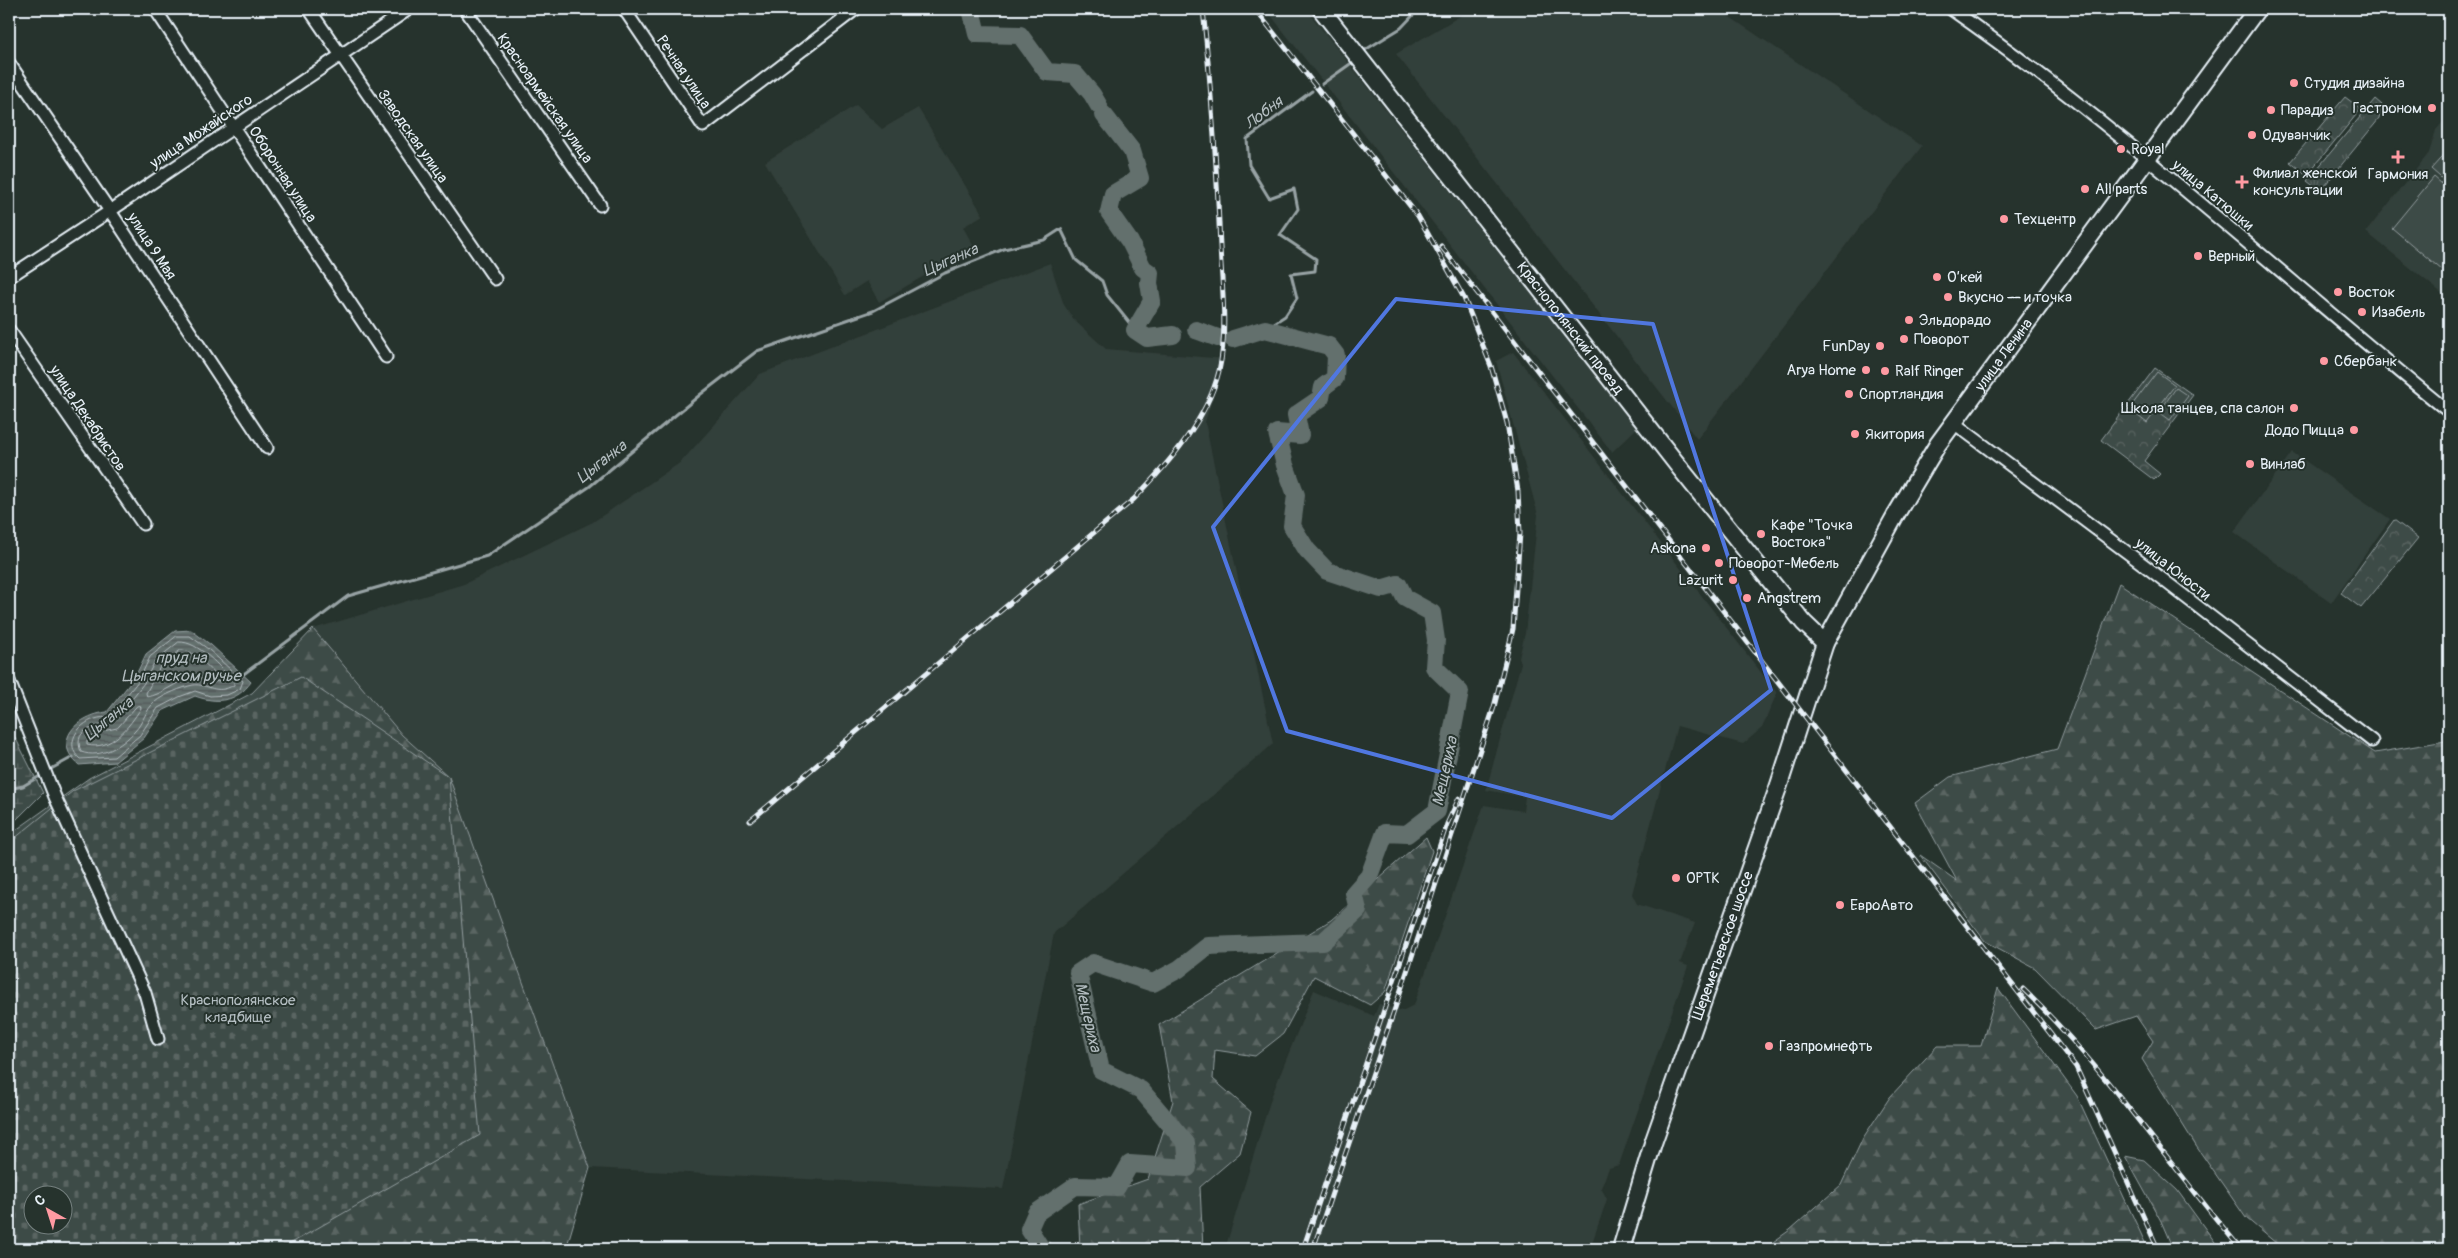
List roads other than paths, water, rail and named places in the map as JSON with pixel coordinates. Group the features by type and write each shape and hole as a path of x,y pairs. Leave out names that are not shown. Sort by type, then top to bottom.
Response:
{"main road":[{"name":"Краснополянский проезд","path":"1321,9 1680,468 1804,623 1825,643"},
{"name":"улица Ленина","path":"1825,643 1895,516 1954,423 2257,9"},
{"name":"Шереметьевское шоссе","path":"1621,1249 1653,1143 1779,785 1825,643"}],"street":[{"name":"Оборонная улица","path":"155,9 386,357"},
{"name":"Заводская улица","path":"309,9 495,280"},
{"name":"улица Можайского","path":"9,277 409,9"},
{"name":"Красноармейская улица","path":"465,9 600,205"},
{"path":"626,12 639,9"},
{"name":"Речная улица","path":"626,12 703,126 856,9"},
{"name":"улица Катюшки","path":"1951,9 2025,60 2148,160 2449,412"},
{"name":"улица 9 Мая","path":"9,63 110,211 267,448"},
{"name":"улица Декабристов","path":"9,330 143,524"},
{"name":"улица Юности","path":"1954,423 2144,565 2372,741"},
{"path":"9,681 55,797 145,993 158,1039"}],"water":[{"name":"пруд на Цыганском ручье","path":"191,630 211,645 251,682 239,694 226,700 203,699 195,696 162,711 144,738 115,762 79,765 71,756 67,747 68,738 72,730 78,723 87,718 107,712 135,677 146,654 175,631"}],"waterway":[{"name":"Мещериха","path":"971,9 977,34 1020,35 1047,72 1075,74 1092,94 1099,106"},
{"name":"Лобня","path":"1365,50 1401,28 1419,9"},
{"name":"Лобня","path":"1322,84 1353,62"},
{"name":"Лобня","path":"1265,329 1285,316 1297,298 1291,274 1315,271 1316,259 1280,235 1298,209 1294,189 1269,198 1249,165 1247,139 1312,91"},
{"name":"Мещериха","path":"1104,115 1132,151 1140,178 1113,194 1109,212 1130,242 1143,268 1150,273 1149,283 1152,301 1135,330 1147,338 1173,335"},
{"name":"Цыганка","path":"241,676 348,596 487,556 589,487 701,394 757,351 873,311 945,273 1004,249 1044,240 1061,229 1076,260 1102,281 1107,295 1135,330"},
{"name":"Мещериха","path":"1044,1249 1041,1248 1029,1229 1036,1213 1075,1186 1117,1187 1130,1164 1188,1168 1186,1143 1141,1090 1101,1070 1078,973 1093,963 1153,983 1179,969 1208,946 1323,942 1358,910 1354,893 1369,876 1385,833 1407,834 1437,811 1460,692 1434,667 1436,640 1432,613 1405,598 1398,584 1381,589 1327,571 1307,550 1292,526 1296,495 1285,465 1277,433 1300,435 1296,415 1321,398 1323,387 1335,378 1336,355 1329,346 1265,329 1233,339"},
{"name":"Мещериха","path":"1196,330 1218,338"},
{"name":"Цыганка","path":"51,769 73,757"},
{"name":"Цыганка","path":"9,789 23,786 40,776"}],"railway":[{"path":"750,821 1134,499 1173,456 1196,424 1213,389 1219,371 1224,325 1215,157 1203,9"},
{"path":"1255,9 1418,216 1464,298 1491,366 1507,423 1518,491 1520,533 1513,629 1494,707 1313,1249"},
{"path":"1441,246 2076,1067 2158,1249"},
{"path":"1303,1249 1447,824 1459,798"},
{"path":"2023,989 2053,1019 2109,1083 2241,1249"}],"place":[{"name":"Студия дизайна","path":"2294,83"},
{"name":"Гастроном","path":"2432,108"},
{"name":"Парадиз","path":"2271,110"},
{"name":"Одуванчик","path":"2252,135"},
{"name":"Royal","path":"2121,149"},
{"name":"Гармония","path":"2398,157"},
{"name":"Филиал женской консультации","path":"2242,182"},
{"name":"All parts","path":"2085,189"},
{"name":"Техцентр","path":"2004,219"},
{"name":"Верный","path":"2198,256"},
{"name":"О’кей","path":"1937,277"},
{"name":"Восток","path":"2338,292"},
{"name":"Вкусно — и точка","path":"1948,297"},
{"name":"Изабель","path":"2362,312"},
{"name":"Эльдорадо","path":"1909,320"},
{"name":"Поворот","path":"1904,339"},
{"name":"FunDay","path":"1880,346"},
{"name":"Сбербанк","path":"2324,361"},
{"name":"Arya Home","path":"1866,370"},
{"name":"Ralf Ringer","path":"1885,371"},
{"name":"Спортландия","path":"1849,394"},
{"name":"Школа танцев, спа салон","path":"2294,408"},
{"name":"Додо Пицца","path":"2354,430"},
{"name":"Якитория","path":"1855,434"},
{"name":"Винлаб","path":"2250,464"},
{"name":"Кафе \"Точка Востока\"","path":"1761,534"},
{"name":"Askona","path":"1706,548"},
{"name":"Поворот-Мебель","path":"1719,563"},
{"name":"Lazurit","path":"1733,580"},
{"name":"Angstrem","path":"1747,598"},
{"name":"ОРТК","path":"1676,878"},
{"name":"ЕвроАвто","path":"1840,905"},
{"name":"Газпромнефть","path":"1769,1046"}],"park label":[{"name":"Краснополянское кладбище","path":"238,1008"}]}
